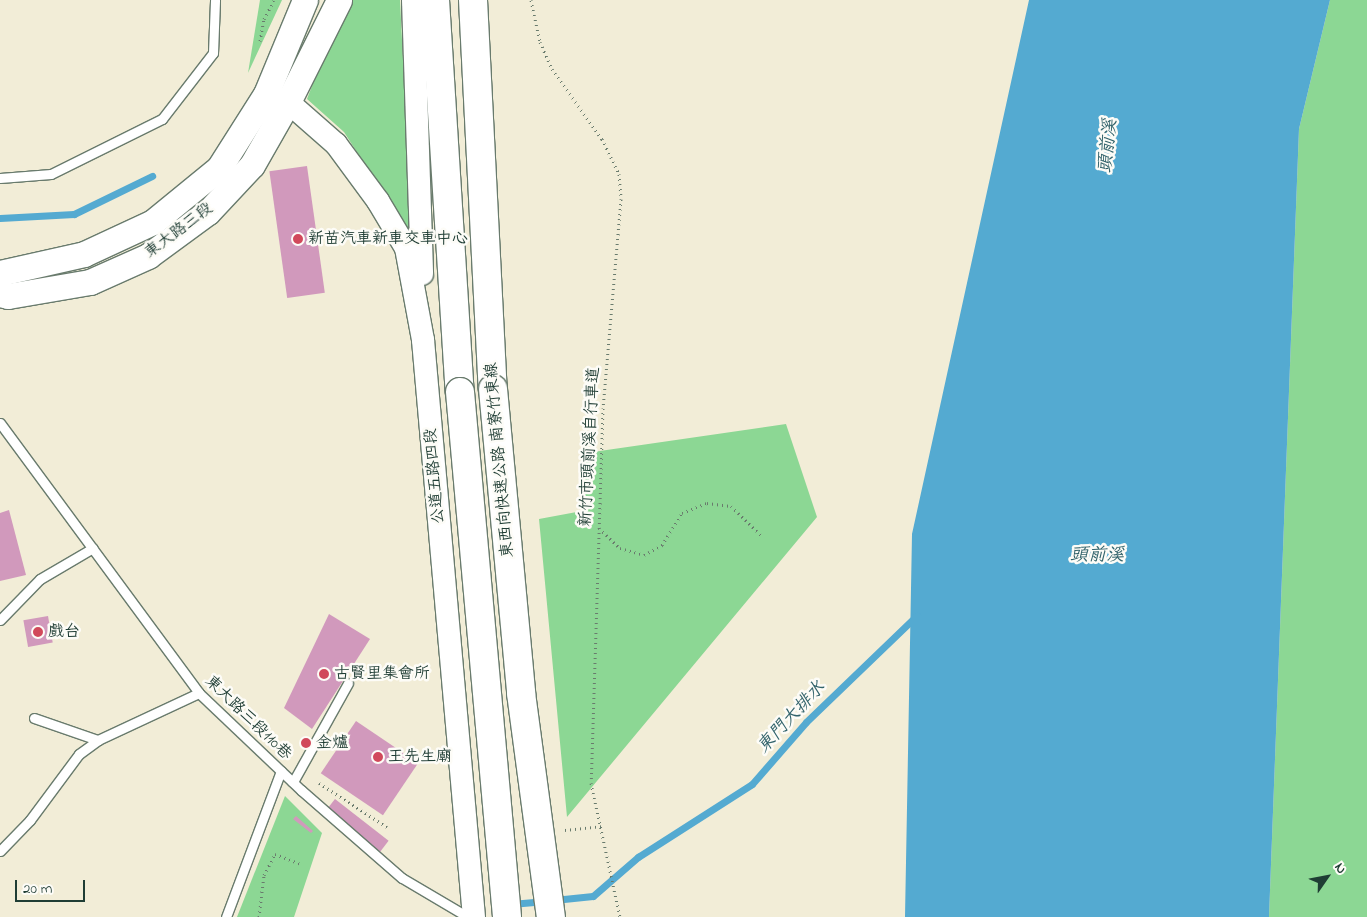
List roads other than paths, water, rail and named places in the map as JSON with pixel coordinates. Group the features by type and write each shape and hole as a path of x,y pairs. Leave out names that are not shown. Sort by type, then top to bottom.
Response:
{"highway":[{"name":"東西向快速公路 南寮竹東線","path":"435,0 460,392 507,917"},
{"name":"東西向快速公路 南寮竹東線","path":"473,0 493,388 521,693 551,917"}],"main road":[{"name":"東大路三段","path":"0,294 8,296 90,282 148,256 208,212 252,165 277,98 305,0"},
{"name":"東大路三段","path":"0,273 84,254 153,222 219,168 277,98 339,0"}],"street":[{"path":"413,0 423,340"},
{"name":"公道五路四段","path":"277,98 336,144 378,201 406,248 423,340 474,917"}],"lane":[{"path":"0,178 51,174 162,119 213,53 215,0"},
{"name":"東大路三段110巷","path":"0,423 198,693 293,782 402,878 468,917"},
{"path":"0,620 40,579 93,548"},
{"path":"293,782 348,683"},
{"path":"0,851 30,820 69,765 98,740 198,693"},
{"path":"34,718 98,740"},
{"path":"226,917 282,771"}],"water":[{"name":"頭前溪","path":"1029,0 1330,0 1299,129 1269,917 905,917 912,534"}],"waterway":[{"path":"0,218 74,214 152,176"},
{"name":"東門大排水","path":"554,900 593,896 638,857 752,784 806,722 917,615"},
{"name":"東門大排水","path":"511,904 543,901"}],"place":[{"name":"新苗汽車新車交車中心","path":"298,239"},
{"name":"戲台","path":"38,632"},
{"name":"古賢里集會所","path":"324,674"},
{"name":"金爐","path":"306,743"},
{"name":"王先生廟","path":"378,757"}]}
